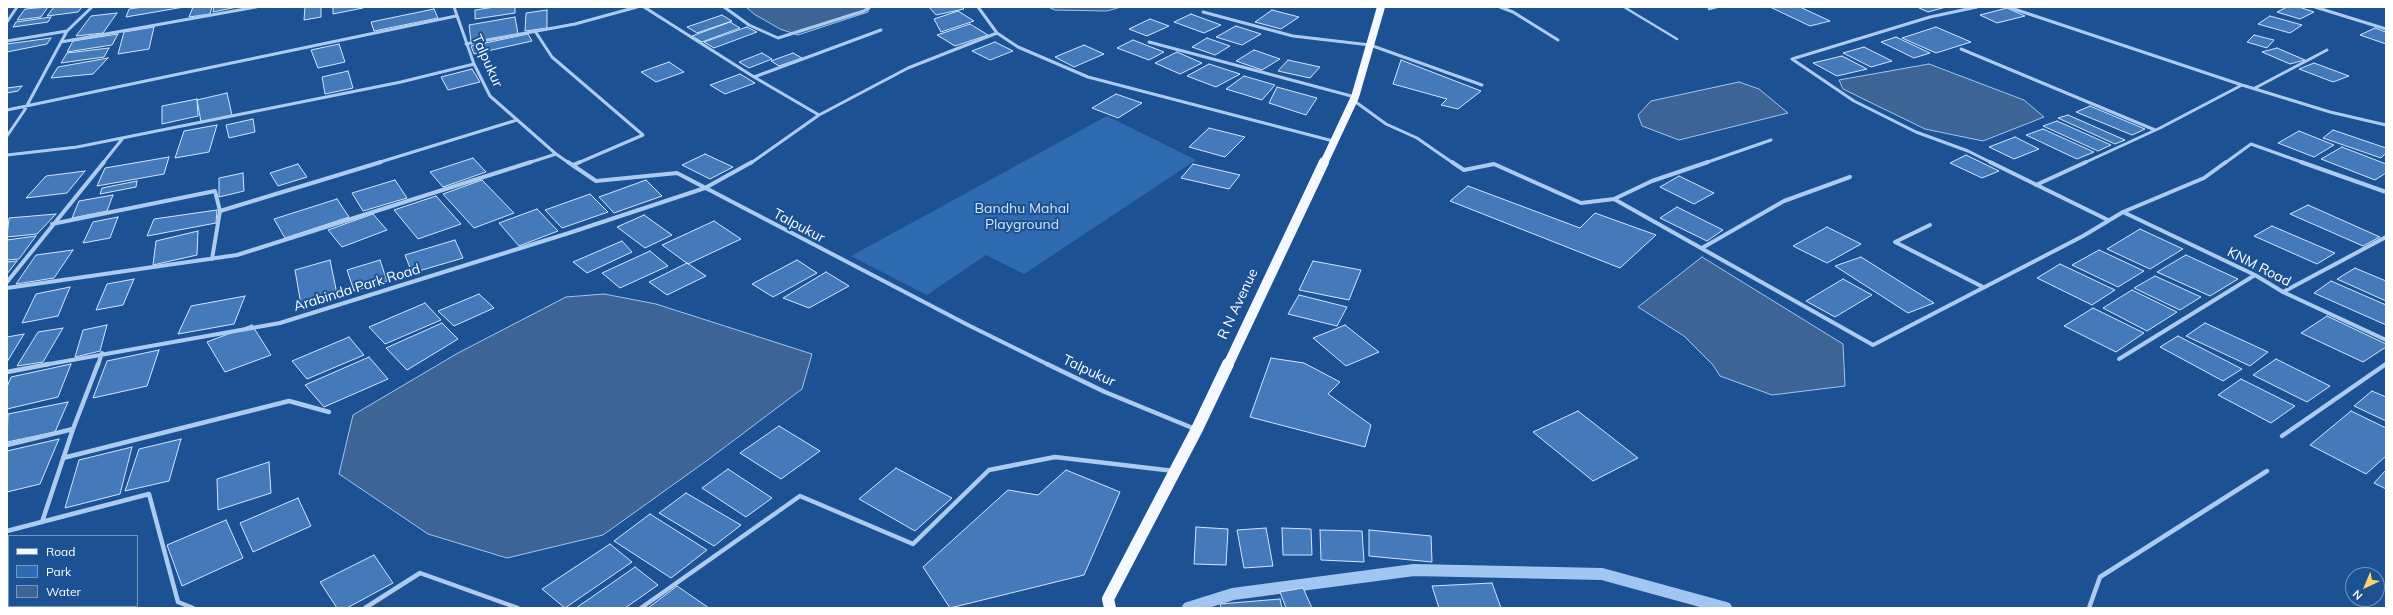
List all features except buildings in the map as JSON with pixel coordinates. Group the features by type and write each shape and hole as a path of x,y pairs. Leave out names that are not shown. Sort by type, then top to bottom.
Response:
{"main road":[{"name":"R N Avenue","path":"1109,605 1108,599 1197,429 1354,98 1381,7"}],"street":[{"path":"7,21 17,7"},
{"path":"7,136 26,106 67,31 92,7"},
{"path":"61,42 256,7"},
{"name":"Talpukur","path":"454,7 474,64 490,96 556,154 596,181 677,173 968,325 1105,392 1197,429"},
{"path":"466,44 575,24 637,7"},
{"path":"644,7 754,77 819,115"},
{"path":"724,7 749,25 778,38 864,11 870,7"},
{"path":"978,7 997,33 1018,47 1088,76 1333,141"},
{"path":"1500,7 1513,12 1558,40"},
{"path":"1977,7 1908,23 1792,59 1818,78 1861,104 1916,132 1968,151 2108,220"},
{"path":"2008,7 2242,85 2330,112 2386,125"},
{"path":"2315,7 2386,29"},
{"path":"1203,12 1293,36 1370,45 1482,85"},
{"path":"7,110 456,16"},
{"path":"754,77 881,30"},
{"path":"7,41 67,31"},
{"path":"535,31 552,57 643,135 573,165"},
{"name":"Arabinda Park Road","path":"7,372 102,353 280,323 569,233 704,188 749,164 819,115 908,68 997,33"},
{"path":"1149,42 1354,98 1386,124 1417,138 1464,170 1494,164 1581,203 1614,199 1652,181 1771,140"},
{"path":"1961,48 2155,130"},
{"path":"2255,88 2327,50"},
{"path":"7,155 77,147 401,82 474,64"},
{"path":"2036,185 2155,130 2242,85"},
{"path":"220,211 517,120"},
{"path":"7,282 52,224 123,138"},
{"path":"1614,199 1873,345 2083,236 2122,212 2204,178 2251,144 2386,192"},
{"path":"7,288 237,255 556,154"},
{"path":"1702,248 1784,201 1850,178"},
{"path":"52,224 215,191 220,211 212,259"},
{"name":"KNM Road","path":"2122,212 2255,275 2283,292 2386,340"},
{"path":"1930,225 1895,242 1983,288"},
{"path":"2283,292 2386,237"},
{"path":"2119,359 2255,275"},
{"path":"42,522 73,429 102,353"},
{"path":"2282,436 2386,364"},
{"path":"63,458 289,401 329,412"},
{"path":"7,445 73,429"},
{"path":"641,608 800,496 913,544 988,470 1055,457 1175,472"},
{"path":"2089,608 2100,577 2267,471"},
{"path":"7,531 149,494 178,602 193,608"},
{"path":"365,608 420,573 518,608"}],"lane":[{"path":"1624,7 1677,40"},
{"path":"1709,9 1717,7"}],"green space":[{"name":"Bandhu Mahal Playground","path":"1107,116 1196,160 1024,274 986,255 927,295 851,256"}],"water":[{"path":"746,7 870,7 868,12 798,35 780,29 754,14"},
{"path":"1048,7 1121,7 1107,11 1055,10"},
{"path":"1929,64 2024,100 2044,117 1983,141 1925,129 1843,89 1839,80"},
{"path":"1739,82 1759,89 1788,113 1679,140 1642,126 1638,115 1651,101"},
{"path":"1702,257 1843,344 1845,386 1772,395 1720,376 1713,365 1684,336 1638,307"},
{"path":"604,294 656,304 812,354 802,389 709,459 603,535 507,558 428,534 339,474 353,415 458,353 566,297"}],"waterway":[{"path":"1188,608 1233,594 1414,570 1602,574 1726,608"}]}
